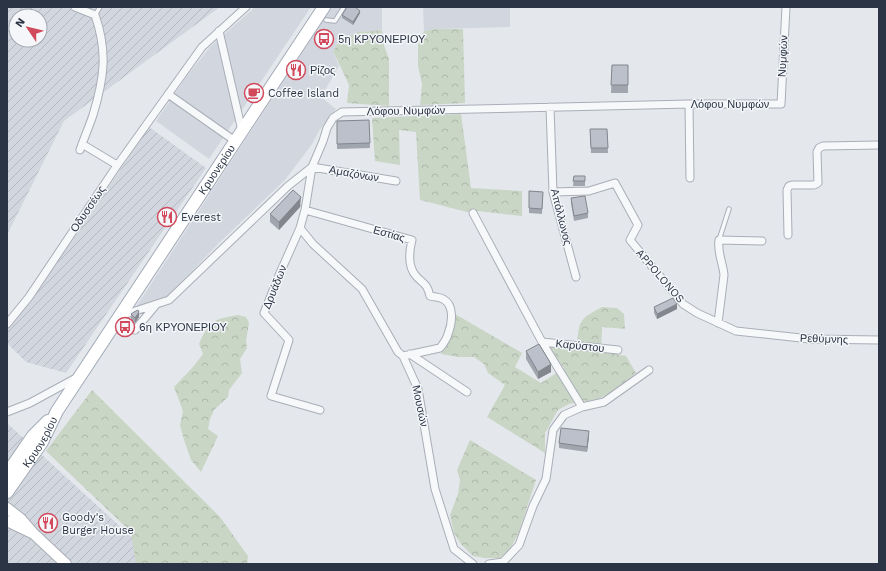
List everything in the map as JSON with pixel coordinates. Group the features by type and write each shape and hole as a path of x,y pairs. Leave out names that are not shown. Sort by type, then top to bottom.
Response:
{"main road":[{"name":"Κρυονερίου","path":"7,474 34,436 56,411 80,376 324,7"},
{"name":"Κρυονερίου","path":"7,492 42,442 56,411"},
{"path":"7,508 21,519 34,534 66,564"},
{"path":"7,521 34,534"}],"street":[{"path":"78,7 95,15 101,31 103,47 103,72 93,116 81,147 117,165"},
{"name":"Οδυσσέως","path":"7,324 29,297 117,165 202,47 246,7"},
{"name":"Νυμφών","path":"781,104 786,7"},
{"path":"219,31 242,131"},
{"path":"168,94 235,141"},
{"path":"689,104 690,178"},
{"name":"Λόφου Νυμφών","path":"119,316 155,306 169,300 288,186 312,166 327,128 334,118 342,112 689,104 781,104"},
{"name":"Απόλλωνος","path":"550,107 553,192 576,277"},
{"path":"788,235 787,190 789,186 792,185 818,184 817,152 819,148 823,146 879,145"},
{"name":"Αμαζόνων","path":"312,166 396,181"},
{"name":"Δρυάδων","path":"312,166 305,210 300,228 264,313 289,340 271,396 320,410"},
{"name":"APPOLONOS","path":"553,192 589,192 615,183 638,225 630,240 683,304 736,331 769,335"},
{"name":"Εστίας","path":"305,210 412,240 409,252 411,265 417,278 426,284 430,296 442,298 448,302 452,320 448,335 440,348 406,355"},
{"path":"473,213 542,342 582,406"},
{"name":"Μουσών","path":"300,228 313,244 362,289 398,352 406,355 418,389 435,489 454,549 474,564"},
{"path":"718,323 724,275 719,255 719,240 762,241"},
{"path":"135,330 155,306"},
{"name":"Ρεθύμνης","path":"769,335 810,339 879,340"},
{"name":"Καρύστου","path":"542,342 618,350"},
{"path":"406,355 467,392"},
{"path":"490,564 503,562 519,545 533,506 546,479 553,430 564,415 582,406 604,402 649,370"},
{"path":"7,412 30,403 80,376"}],"lane":[{"path":"95,15 100,7"},
{"path":"326,20 335,21 344,7"},
{"path":"719,240 729,209"}],"shaded area":[{"path":"7,7 220,7 64,121 7,235"},
{"path":"255,7 311,7 209,159 156,121 187,76 210,47"},
{"path":"332,7 382,7 382,30 359,32 341,38 333,51 339,66 321,97 336,109 285,180 219,243 168,296 136,307"},
{"path":"423,7 510,7 510,27 436,29 424,31"},
{"path":"149,127 206,168 66,373 26,362 7,343 7,329 32,300"},
{"path":"7,423 161,564 7,564"}],"green space":[{"path":"436,29 463,29 465,103 420,105 422,84 418,66 418,44 424,31"},
{"path":"382,30 384,45 389,59 389,106 347,103 349,85 333,51 341,39 359,32"},
{"path":"461,114 471,188 522,191 522,216 478,211 467,212 420,200 416,132 399,130 400,165 375,161 372,118"},
{"path":"602,307 617,308 624,314 625,329 602,327 601,352 626,356 636,373 615,390 598,399 569,404 558,410 545,433 545,453 487,417 505,385 488,373 484,364 474,357 459,357 441,354 451,335 454,326 455,314 522,353 515,367 541,383 564,368 549,347 577,349 578,333 581,323 588,315"},
{"path":"238,315 246,317 249,323 246,341 247,348 240,359 242,373 229,390 228,397 214,410 210,419 208,429 218,436 201,472 191,460 184,440 180,425 183,411 174,387 203,354 199,344 209,326 213,322 223,318"},
{"path":"92,390 220,517 248,556 247,564 136,564 131,532 46,451"},
{"path":"470,440 536,480 519,532 510,549 500,558 473,556 461,544 454,533 450,515 458,494 460,480 457,470"}],"building":[{"path":"347,7 355,7 360,11 353,22 342,15"},
{"path":"612,65 628,65 628,85 611,85"},
{"path":"369,120 370,143 337,144 337,121"},
{"path":"590,129 607,129 608,148 591,148"},
{"path":"574,176 585,176 585,181 573,181"},
{"path":"293,190 301,197 279,222 270,214"},
{"path":"529,191 543,192 542,209 529,208"},
{"path":"585,196 588,213 574,216 571,198"},
{"path":"673,298 677,304 657,314 654,307"},
{"path":"138,310 139,312 135,318 131,314"},
{"path":"539,344 551,364 538,372 526,351"},
{"path":"561,428 589,431 587,447 559,443"}],"place":[{"name":"5η ΚΡΥΟΝΕΡΙΟΥ","path":"324,39"},
{"name":"Ρίζος","path":"296,70"},
{"name":"Coffee Island","path":"254,93"},
{"name":"Everest","path":"167,217"},
{"name":"6η ΚΡΥΟΝΕΡΙΟΥ","path":"125,327"},
{"name":"Goody's Burger House","path":"48,523"}]}
